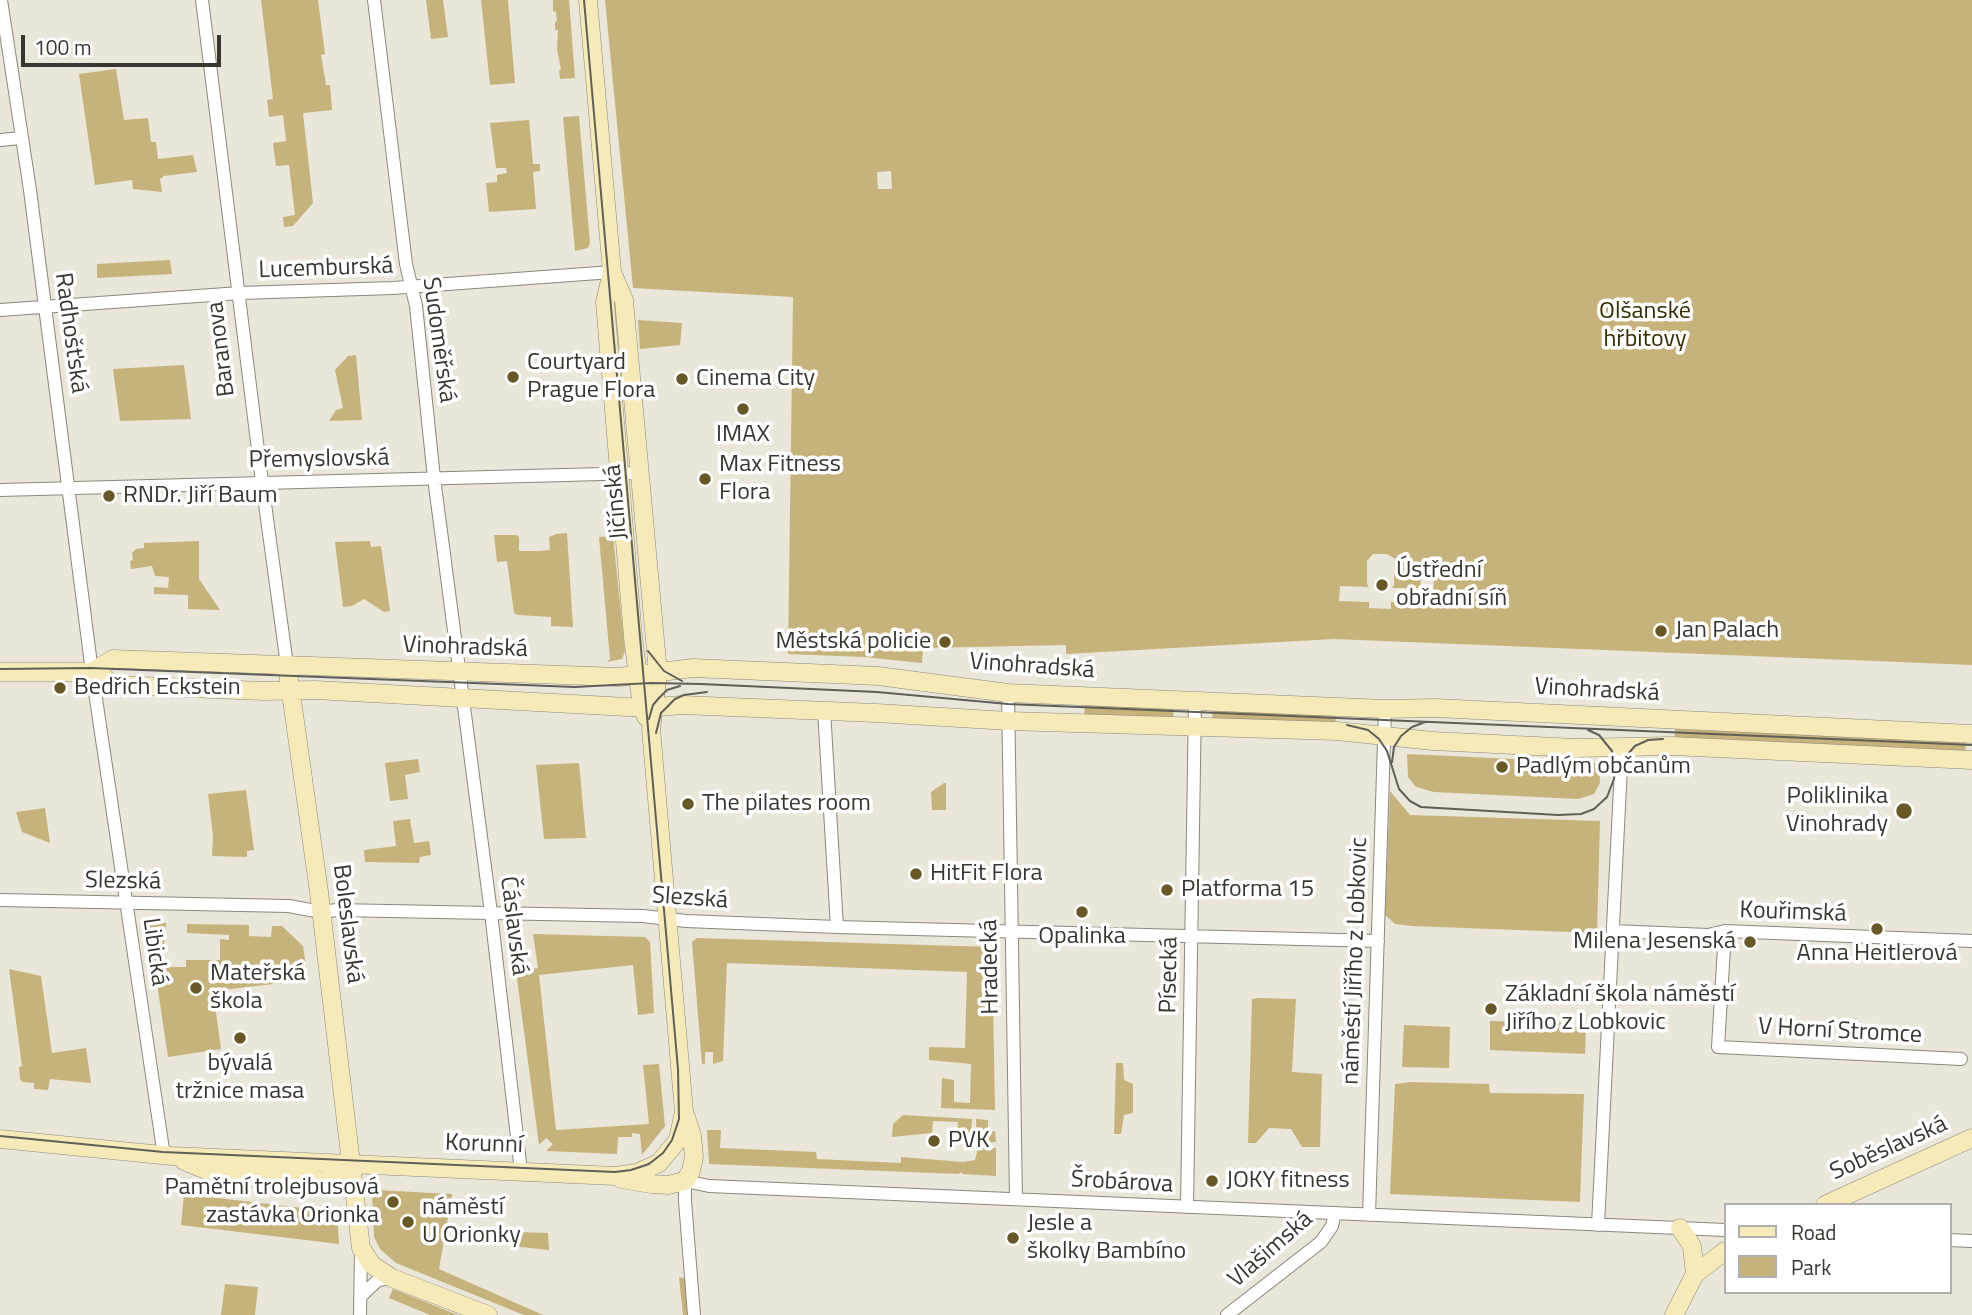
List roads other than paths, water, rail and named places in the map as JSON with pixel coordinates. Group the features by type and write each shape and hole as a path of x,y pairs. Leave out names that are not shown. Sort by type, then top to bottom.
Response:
{"main road":[{"name":"Jičínská","path":"588,0 612,272 606,302 633,637 648,674"},
{"name":"Jičínská","path":"612,272 624,300 640,473 648,707 684,1112 681,1133 667,1156"},
{"name":"Vinohradská","path":"92,672 113,659 287,665 648,707 682,705 824,710 1009,721 1337,732 1384,741 1576,748 1672,746 1972,760"},
{"name":"Baranova","path":"287,665 291,691"},
{"name":"Vinohradská","path":"0,672 92,672 116,685 291,691 619,677 693,668 878,676 1008,693 1385,709 1435,708 1637,716 1692,722 1972,734"},
{"name":"Boleslavská","path":"291,691 321,912 361,1248"},
{"name":"Jičínská","path":"684,1112 692,1136 694,1157 691,1171 685,1181"},
{"name":"Soběslavská","path":"1834,1203 1861,1197 1972,1138"},
{"name":"Korunní","path":"0,1139 168,1156 615,1176 668,1185 685,1181"},
{"name":"Korunní","path":"615,1176 648,1169 667,1156"},
{"path":"667,1156 685,1181"},
{"path":"1680,1228 1692,1247 1695,1274"},
{"path":"361,1248 372,1265 391,1278 488,1315"},
{"path":"1674,1315 1695,1274 1724,1252"}],"street":[{"name":"Radhošťská","path":"1,0 45,306 92,672"},
{"name":"Baranova","path":"202,0 287,665"},
{"name":"Sudoměřská","path":"374,0 411,286 416,306 434,478 461,685"},
{"path":"0,140 21,138"},
{"name":"Lucemburská","path":"0,310 612,272"},
{"name":"Přemyslovská","path":"0,490 640,473"},
{"name":"Libická","path":"92,672 168,1156"},
{"name":"Čáslavská","path":"461,685 521,1171"},
{"name":"Hradecká","path":"1008,693 1016,1199"},
{"name":"Písecká","path":"1187,1207 1195,701"},
{"name":"náměstí Jiřího z Lobkovic","path":"1369,1215 1385,709"},
{"path":"824,710 836,927"},
{"path":"1598,1225 1622,747"},
{"name":"Slezská","path":"0,900 289,906 321,912 337,910 643,916 668,920 836,927 1378,941"},
{"name":"Kouřimská","path":"1613,931 1708,935 1725,931 1972,941"},
{"name":"V Horní Stromce","path":"1725,931 1718,1047 1961,1059"},
{"path":"685,1181 694,1315"},
{"name":"Šrobárova","path":"685,1181 709,1186 1724,1230"},
{"name":"Vlašimská","path":"1227,1315 1321,1242 1329,1233 1335,1213"},
{"path":"1951,1240 1972,1241"},
{"path":"359,1315 361,1248"},
{"path":"360,1297 369,1285 391,1278"}],"tram line":[{"path":"0,1136 163,1152 615,1172 649,1164 663,1153 672,1140 679,1119 678,1069 584,0"},
{"path":"648,651 664,671 682,681"},
{"path":"0,669 91,668 575,687 651,683 701,684 877,692 1008,704 1972,745"},
{"path":"649,719 653,705 659,698 667,690 680,686"},
{"path":"656,733 661,713 675,699 707,692"},
{"path":"1392,762 1394,747 1401,736 1412,727 1425,722"},
{"path":"1347,725 1368,730 1379,739 1387,751 1399,789 1410,801 1421,807 1558,815 1581,814 1594,809 1607,797 1614,779 1612,751 1599,735 1588,730"},
{"path":"1615,776 1635,746 1648,740 1663,739"}],"place":[{"name":"Courtyard Prague Flora","path":"513,377"},
{"name":"Cinema City","path":"682,379"},
{"name":"IMAX","path":"743,409"},
{"name":"Max Fitness Flora","path":"705,479"},
{"name":"RNDr. Jiří Baum","path":"109,496"},
{"name":"Ústřední obřadní síň","path":"1382,585"},
{"name":"Jan Palach","path":"1661,631"},
{"name":"Městská policie","path":"945,642"},
{"name":"Bedřich Eckstein","path":"60,688"},
{"name":"Padlým občanům","path":"1502,767"},
{"name":"The pilates room","path":"688,804"},
{"name":"Poliklinika Vinohrady","path":"1904,811"},
{"name":"HitFit Flora","path":"916,874"},
{"name":"Platforma 15","path":"1167,890"},
{"name":"Opalinka","path":"1082,912"},
{"name":"Anna Heitlerová","path":"1877,929"},
{"name":"Milena Jesenská","path":"1750,942"},
{"name":"Mateřská škola","path":"196,988"},
{"name":"Základní škola náměstí Jiřího z Lobkovic","path":"1491,1009"},
{"name":"bývalá tržnice masa","path":"240,1038"},
{"name":"PVK","path":"934,1141"},
{"name":"JOKY fitness","path":"1212,1181"},
{"name":"Pamětní trolejbusová zastávka Orionka","path":"393,1202"},
{"name":"náměstí U Orionky","path":"408,1222"},
{"name":"Jesle a školky Bambíno","path":"1013,1238"}],"park label":[{"name":"Olšanské hřbitovy","path":"1645,326"}]}
